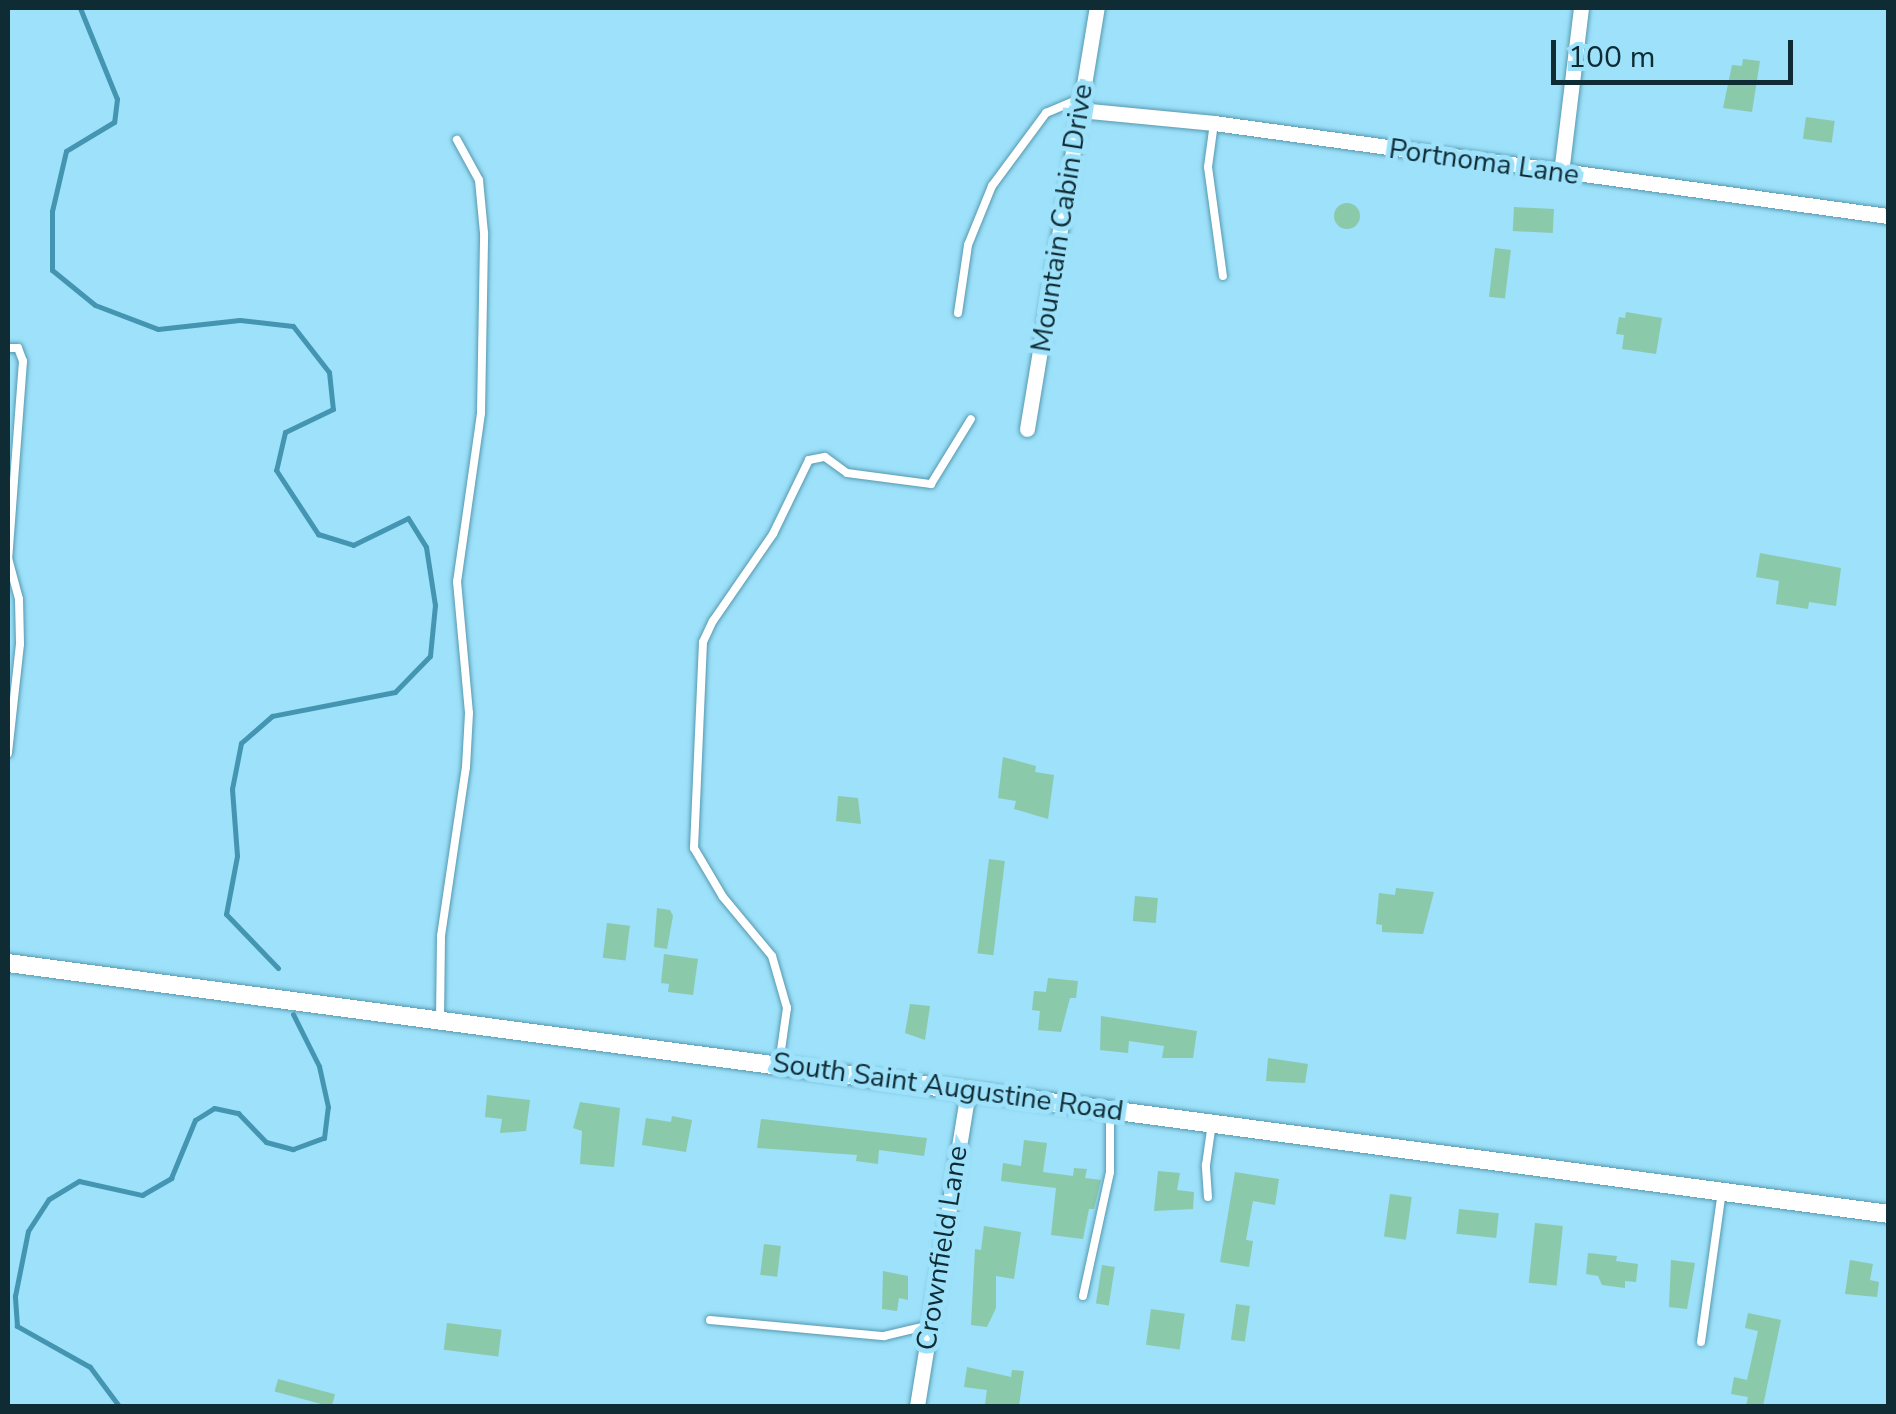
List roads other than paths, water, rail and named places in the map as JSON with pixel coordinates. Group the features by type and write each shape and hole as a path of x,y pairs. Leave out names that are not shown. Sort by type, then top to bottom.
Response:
{"street":[{"name":"Mountain Cabin Drive","path":"1027,430 1097,8"},
{"path":"1561,173 1581,8"},
{"name":"Portnoma Lane","path":"1080,104 1888,216"},
{"name":"South Saint Augustine Road","path":"8,963 1888,1214"},
{"name":"Crownfield Lane","path":"917,1406 968,1090"}],"lane":[{"path":"958,313 968,245 992,186 1046,113 1080,104"},
{"path":"1214,123 1208,167 1223,276"},
{"path":"440,1020 441,936 466,768 469,713 458,582 482,413 481,197 479,180 457,140"},
{"path":"8,348 18,348 24,360 8,558 19,600 20,644 8,753"},
{"path":"779,1064 787,1008 772,956 724,897 694,848 704,642 712,622 772,534 810,460 825,457 847,472 930,484 971,419"},
{"path":"1083,1296 1110,1172 1110,1109"},
{"path":"1208,1197 1206,1165 1212,1123"},
{"path":"1701,1342 1722,1191"},
{"path":"710,1320 884,1336 930,1325"}],"waterway":[{"path":"80,8 117,99 114,122 66,151 52,211 52,270 95,305 158,329 240,320 293,326 329,372 333,409 285,432 276,470 318,534 353,545 408,518 426,547 435,605 430,656 395,692 272,716 241,743 232,789 237,856 226,914 278,968"},
{"path":"119,1406 90,1367 17,1326 15,1296 28,1231 49,1199 79,1181 142,1195 171,1178 195,1120 214,1108 238,1113 266,1142 293,1149 324,1138 328,1107 319,1066 293,1014"}]}
